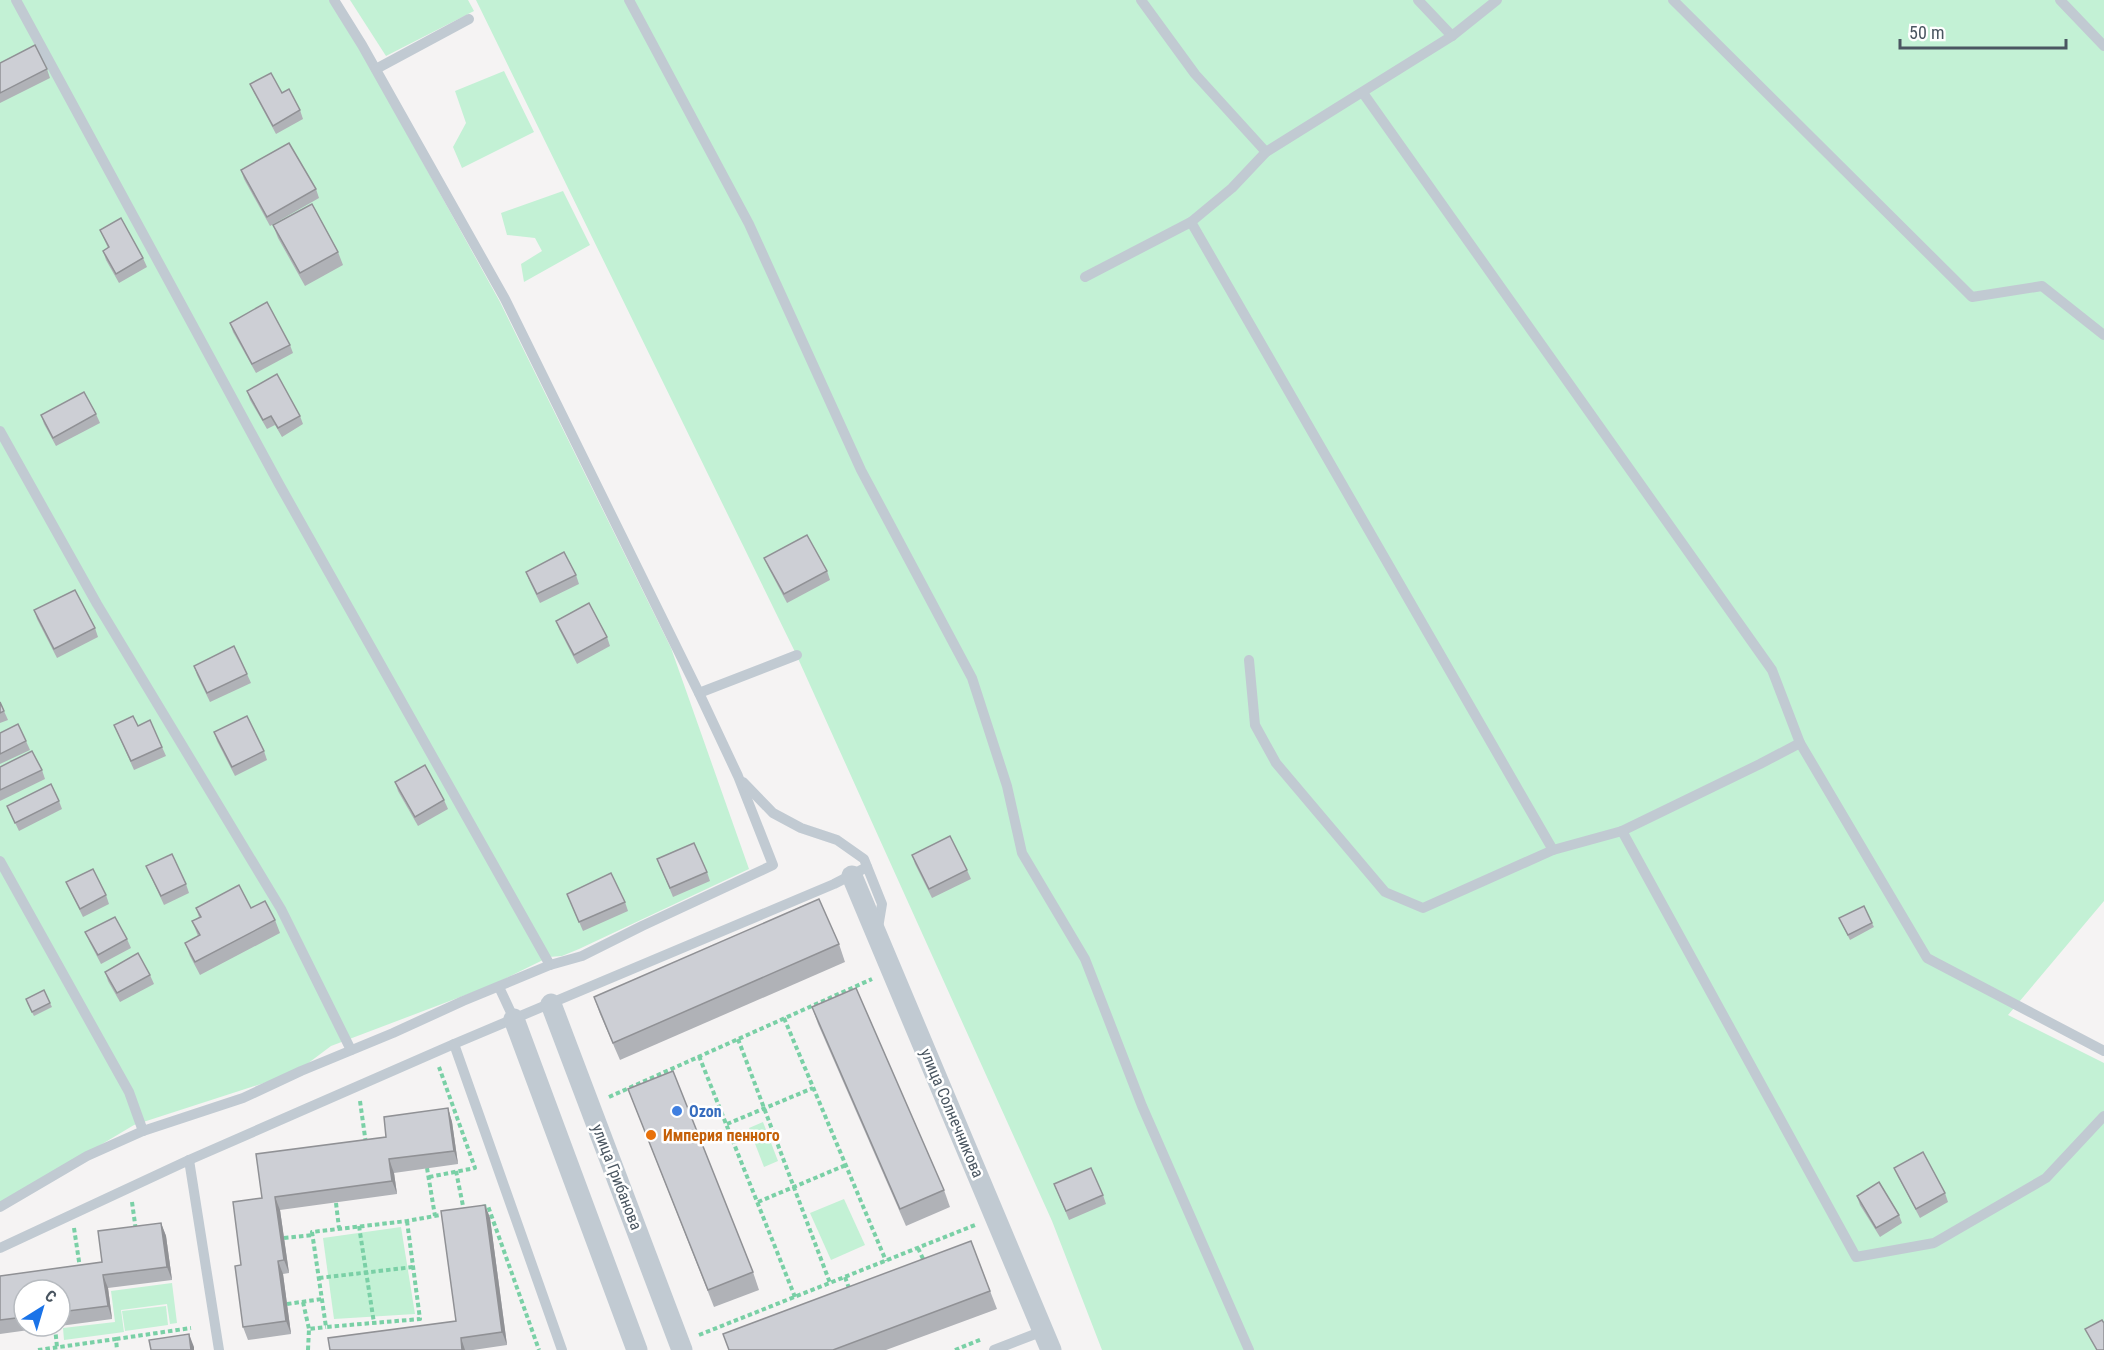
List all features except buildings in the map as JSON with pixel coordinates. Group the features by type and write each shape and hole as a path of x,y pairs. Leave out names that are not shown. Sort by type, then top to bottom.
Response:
{"street":[{"name":"улица Солнечникова","path":"860,871 877,934 1047,1341"},
{"name":"улица Грибанова","path":"551,1004 682,1350"},
{"path":"514,1019 637,1350"}],"lane":[{"path":"16,0 284,494 550,965"},
{"path":"0,1207 87,1156 143,1131 243,1098 550,965 582,956 773,865 738,776 699,693 505,299 376,69 334,0"},
{"path":"629,0 749,224 861,470 972,678 1007,786 1022,853 1085,959 1142,1106 1248,1350"},
{"path":"1142,0 1195,74 1266,152"},
{"path":"1418,0 1452,36"},
{"path":"1085,277 1191,222 1232,188 1266,152 1452,36 1497,0"},
{"path":"1673,0 1972,297 2042,285 2104,335"},
{"path":"2060,0 2104,46"},
{"path":"376,69 469,18"},
{"path":"1363,93 1772,670 1800,743 1927,958 2104,1051"},
{"path":"1191,222 1553,850"},
{"path":"0,431 97,604 281,909 351,1050"},
{"path":"699,693 797,655"},
{"path":"1249,660 1255,724 1276,763 1385,892 1423,908 1553,850 1622,831 1800,743"},
{"path":"0,1248 189,1160 860,871 864,859 837,840 801,828 773,813 738,776"},
{"path":"1622,831 1856,1257 1934,1243 2046,1178 2104,1116"},
{"path":"0,861 129,1092 143,1131"},
{"path":"499,987 514,1019"},
{"path":"454,1044 562,1350"},
{"path":"189,1160 219,1350"},
{"path":"994,1350 1047,1341"}],"path":[{"path":"609,1097 873,978"},
{"path":"784,1018 886,1261"},
{"path":"738,1039 830,1283"},
{"path":"699,1056 795,1297"},
{"path":"429,1177 475,1168 439,1066"},
{"path":"727,1124 813,1088"},
{"path":"360,1099 368,1154"},
{"path":"758,1202 846,1165"},
{"path":"427,1168 435,1216"},
{"path":"456,1171 464,1211"},
{"path":"132,1200 137,1240"},
{"path":"336,1203 339,1228"},
{"path":"326,1327 312,1232 407,1221 488,1206 539,1350"},
{"path":"309,1329 420,1319 407,1221"},
{"path":"74,1225 82,1278"},
{"path":"699,1335 975,1225"},
{"path":"359,1226 374,1323"},
{"path":"284,1238 313,1235"},
{"path":"918,1248 927,1269"},
{"path":"319,1278 413,1267"},
{"path":"845,1277 853,1296"},
{"path":"287,1304 322,1299"},
{"path":"303,1302 309,1329 308,1350"},
{"path":"38,1350 191,1328"},
{"path":"133,1330 134,1336"},
{"path":"56,1338 57,1347"},
{"path":"116,1339 117,1350"},
{"path":"74,1344 75,1350"}],"green space":[{"path":"0,0 329,0 359,47 500,302 671,648 749,869 579,949 562,956 549,957 492,985 331,1046 295,1073 134,1125 0,1205"},
{"path":"350,0 468,0 474,11 386,56"},
{"path":"476,0 2104,0 2104,901 2008,1015 2104,1063 2104,1350 1102,1350 1052,1221 796,654"},
{"path":"504,71 534,132 462,168 453,147 466,123 455,91"},
{"path":"563,191 590,245 524,282 521,264 542,251 535,238 507,235 501,213"},
{"path":"763,1122 778,1161 764,1167 749,1128"},
{"path":"844,1199 865,1245 831,1260 810,1213"},
{"path":"401,1227 415,1314 334,1319 323,1238"},
{"path":"172,1283 177,1323 170,1324 167,1304 121,1310 124,1332 64,1340 64,1338 72,1338 72,1327 115,1322 111,1291"},
{"path":"166,1306 168,1325 125,1331 122,1311"}],"place":[{"name":"Ozon","path":"677,1111"},
{"name":"Империя пенного","path":"651,1135"}]}
